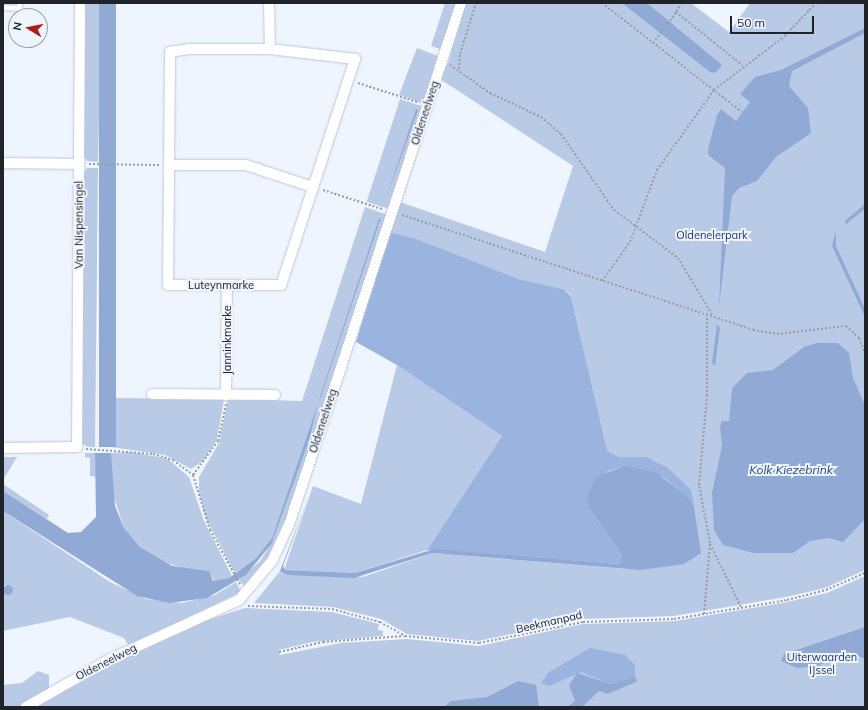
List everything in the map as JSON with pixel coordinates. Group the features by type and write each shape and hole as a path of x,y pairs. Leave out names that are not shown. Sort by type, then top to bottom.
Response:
{"street":[{"name":"Van Nispensingel","path":"80,3 79,164 82,448"},
{"path":"269,3 270,48"},
{"name":"Oldeneelweg","path":"26,707 105,661 239,600 265,572 283,540 461,3"},
{"name":"Luteynmarke","path":"270,48 355,59 348,80 281,286 168,285 170,52 270,48"},
{"path":"3,163 79,164"},
{"path":"170,165 246,165 313,187"},
{"name":"Janninkmarke","path":"226,395 227,285"},
{"path":"152,394 274,395"},
{"path":"3,448 82,448"}],"lane":[{"path":"3,7 19,8 19,3"}],"path":[{"path":"459,71 460,54 476,3"},
{"path":"602,3 742,112"},
{"path":"653,43 682,3"},
{"path":"602,281 625,252 657,170 714,90 742,65 785,36 816,3"},
{"path":"676,12 742,65"},
{"path":"442,62 459,71 485,90 547,122 574,150 604,199 636,227 678,258 692,275 713,316"},
{"path":"348,80 428,106"},
{"path":"91,164 170,165"},
{"path":"313,187 770,334 846,326 859,338 865,354"},
{"path":"707,314 707,409 699,485 710,543 741,607"},
{"path":"193,475 218,441 226,395"},
{"path":"82,448 117,450 163,456 193,475 205,518 231,570 241,586"},
{"path":"704,614 710,543"},
{"name":"Beekmanpad","path":"239,600 247,606 301,606 346,612 384,623 405,636 460,644 489,643 583,622 657,620 704,614 826,590 865,573"},
{"path":"280,652 323,642 405,636"}],"green space":[{"path":"84,3 99,3 101,23 98,162 87,161 83,154"},
{"path":"445,3 458,3 443,48 440,49 431,46"},
{"name":"Oldenelerpark","path":"465,3 679,3 679,6 680,3 691,3 729,32 750,3 865,3 865,570 825,588 786,597 674,616 582,619 478,641 407,634 381,619 333,607 254,603 280,571 363,577 432,553 626,569 622,555 587,497 603,436 571,295 563,289 519,279 417,239 389,232 400,202 545,252 573,166 440,79 448,63"},
{"path":"417,48 440,57 422,104 399,95"},
{"path":"400,99 424,107 390,209 367,202"},
{"path":"87,168 98,168 95,447 88,447 81,443 83,174"},
{"path":"365,207 388,215 292,504 274,551 246,588 239,580 261,560 274,538 320,405 272,538 256,558 235,573 207,521 199,493 199,477 219,443 228,399 302,401","holes":["379,218 381,218 320,400 319,399"]},
{"path":"397,365 502,436 427,550 355,573 284,570 313,486 361,504"},
{"path":"112,398 224,399 217,440 203,461 191,469 165,455 111,447"},
{"path":"132,452 168,459 189,477 204,521 232,576 215,582 208,571 189,570 160,561 140,547 124,528 111,488 111,453"},
{"path":"85,453 95,453 96,477 90,476 90,458 85,457"},
{"path":"3,457 17,457 3,480"},
{"path":"3,484 49,515 47,519 3,491"},
{"path":"3,511 110,582 146,599 182,603 215,595 236,582 241,592 129,646 124,638 70,617 3,631 3,593 12,594 12,586 3,585"},
{"name":"Uiterwaarden IJssel","path":"865,576 865,707 27,707 62,685 185,627 245,608 332,612 379,624 378,630 383,631 383,636 312,642 279,650 280,655 341,643 407,639 479,646 583,624 675,621 787,602 827,593"},
{"path":"38,671 49,675 49,689 20,707 4,707 3,685 22,683"}],"shaded area":[{"path":"389,232 417,239 519,279 563,289 571,296 607,451 619,457 646,457 668,468 691,490 694,507 686,495 664,477 625,466 607,471 590,510 622,555 621,564 427,550 502,436 397,365 356,342"},
{"path":"590,648 625,655 635,665 635,677 611,684 581,672 549,686 541,683 548,673"}],"water":[{"path":"99,3 116,3 116,447 99,447"},
{"path":"622,3 647,3 722,65 715,73 710,72"},
{"path":"865,28 865,33 792,71 789,86 808,108 811,133 776,157 757,181 739,188 732,196 719,307 725,168 708,155 708,149 717,115 721,109 736,121 750,102 740,94 755,77 781,70"},
{"path":"416,109 418,110 385,202"},
{"path":"865,204 865,209 846,224 845,221"},
{"path":"379,218 381,218 320,400 319,399"},
{"path":"836,231 836,246 865,309 865,317 832,246"},
{"path":"717,324 720,328 715,366 712,363"},
{"name":"Kolk Kiezebrink","path":"817,343 838,343 849,353 853,378 865,405 865,519 843,542 829,538 810,541 793,553 754,553 723,545 714,530 712,493 722,446 720,427 722,421 729,421 732,388 747,373 773,370 804,347"},
{"path":"318,404 310,437 272,543 246,575 207,598 169,603 137,596 3,511 3,491 68,533 81,532 96,517 95,453 111,453 115,506 124,528 140,547 172,566 209,571 213,581 229,578 256,558 272,538"},
{"path":"625,466 655,472 686,495 694,507 701,553 684,564 641,570 432,553 354,578 288,575 280,571 310,493 283,566 285,570 355,573 434,549 620,564 622,555 590,510 587,497 596,477"},
{"path":"6,585 10,585 12,586 12,594 6,595 3,592 3,588"},
{"path":"865,627 865,659 849,652 818,666 797,668 781,661 784,654"},
{"path":"577,673 611,684 635,677 638,681 608,694 599,691 582,707 567,707 575,701 569,685"},
{"path":"518,681 536,685 539,707 444,707 451,701 487,697"}]}
